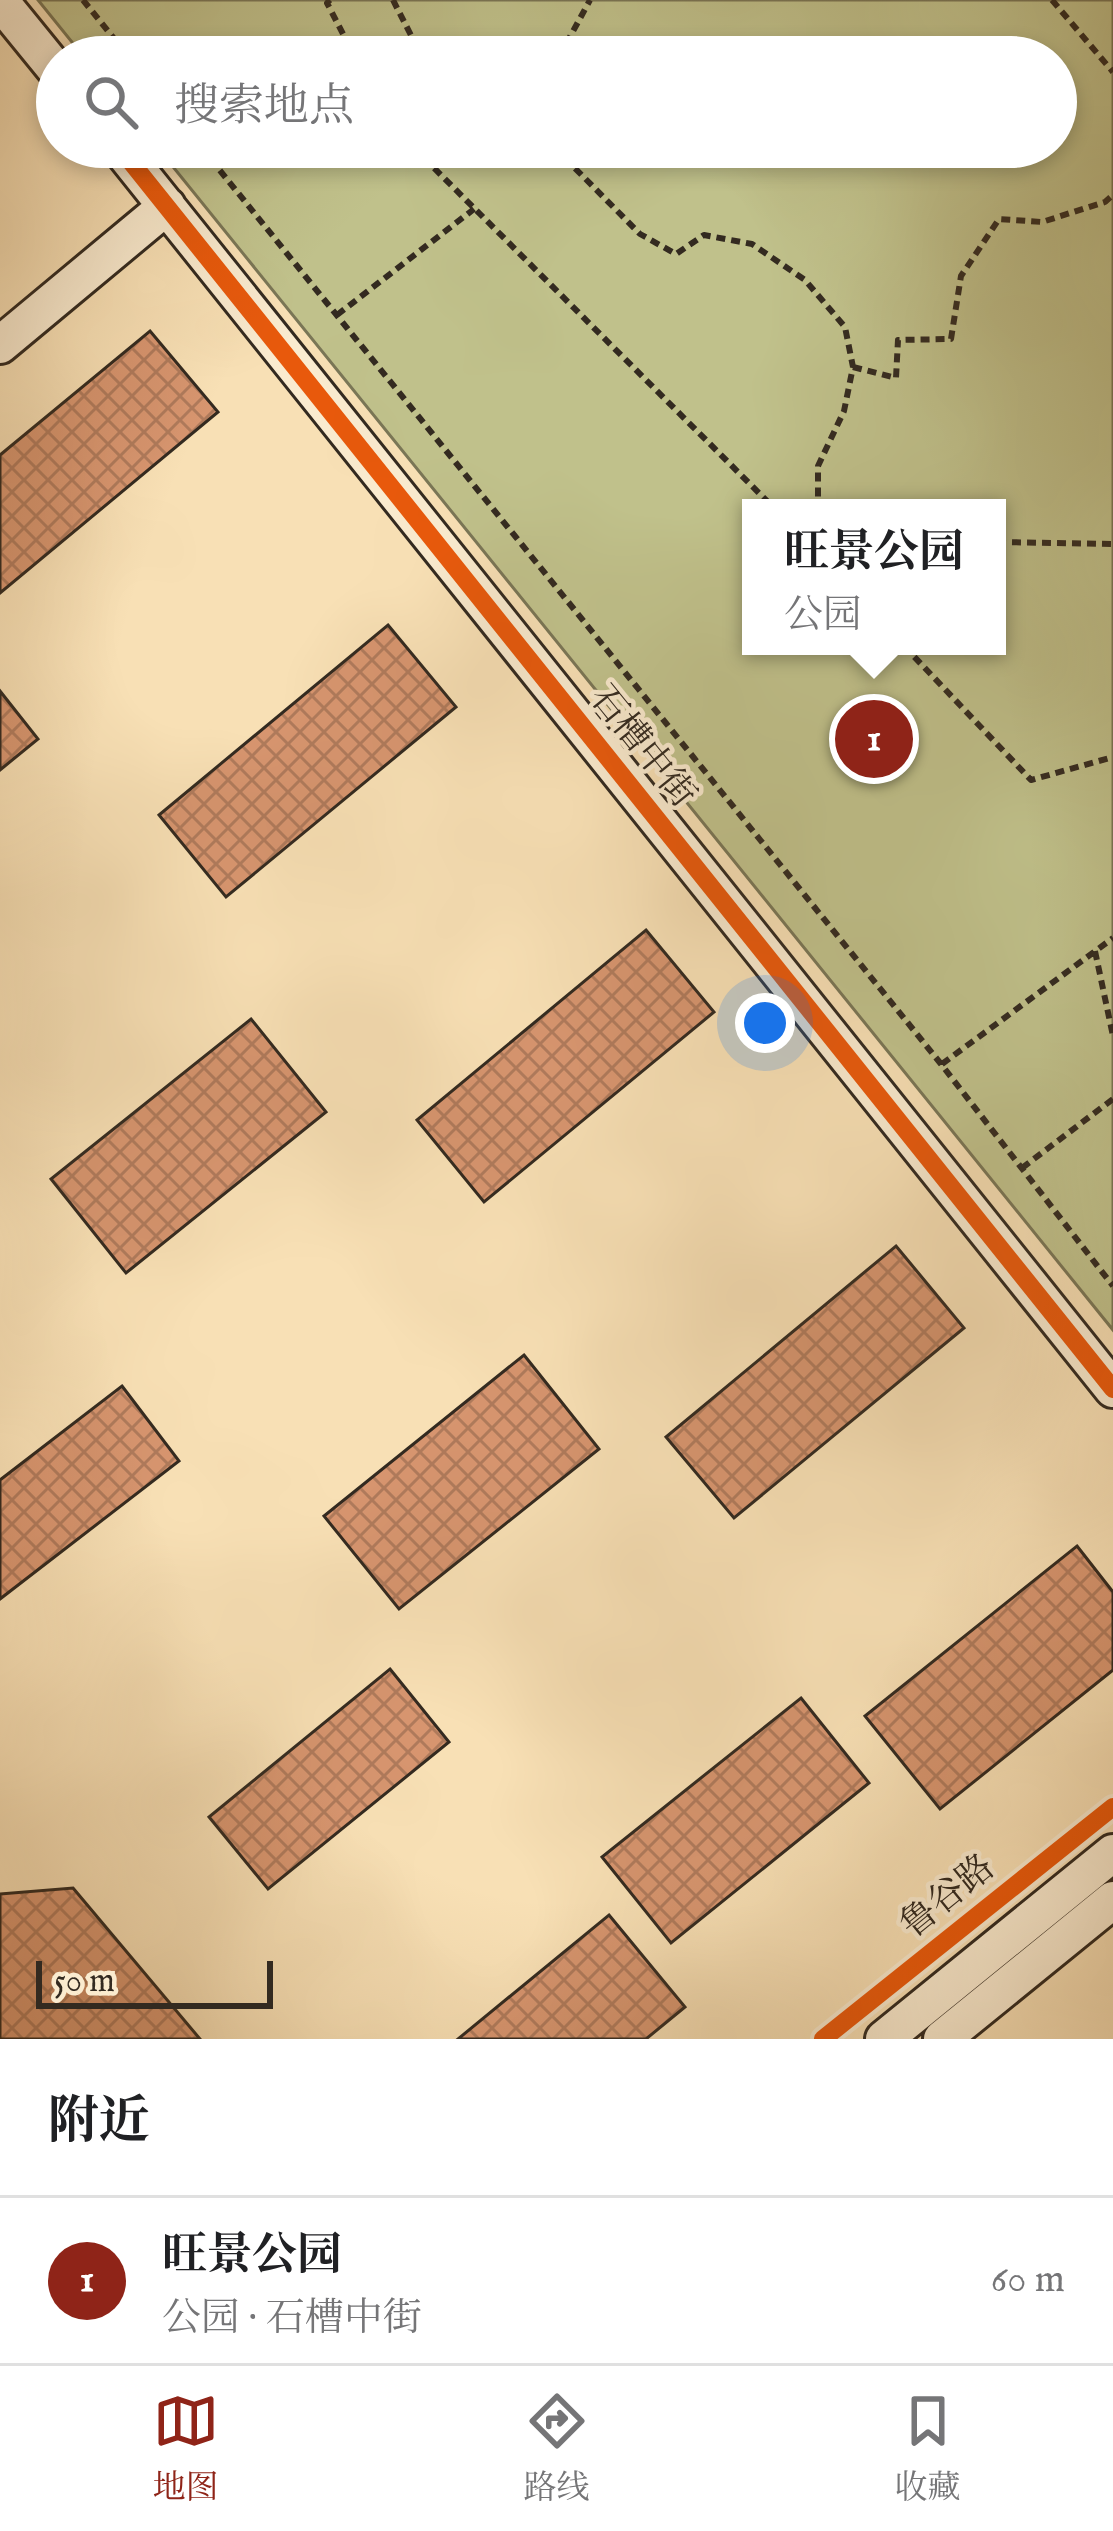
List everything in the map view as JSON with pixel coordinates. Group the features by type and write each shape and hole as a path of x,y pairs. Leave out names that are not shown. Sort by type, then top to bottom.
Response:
{"street":[{"path":"0,1 36,45"},
{"name":"石槽中街","path":"136,168 1113,1389"},
{"path":"0,345 167,206"},
{"name":"鲁谷路","path":"884,2039 1113,1853"},
{"path":"942,2039 1113,1900"}],"path":[{"path":"83,0 112,36"},
{"path":"330,0 327,3 344,36"},
{"path":"393,0 411,36"},
{"path":"570,36 590,0"},
{"path":"1052,0 1113,72"},
{"path":"218,168 941,1064 1113,1286"},
{"path":"434,168 765,499"},
{"path":"575,168 640,234 676,254 704,235 752,244 806,280 844,327 853,367 844,411 818,466 818,499"},
{"path":"853,367 896,378 898,340 951,339 961,276 1000,219 1042,222 1105,202 1113,195"},
{"path":"337,316 475,209"},
{"path":"1006,542 1113,544"},
{"path":"912,655 1030,780 1113,757"},
{"path":"941,1064 1113,938"},
{"path":"1095,951 1113,1036"},
{"path":"1022,1168 1113,1099"}],"green space":[{"path":"38,0 1113,0 1113,1330 174,168 1077,168 1077,36 67,36"}],"building":[{"path":"150,331 218,412 0,593 0,455"},
{"path":"388,625 456,707 226,897 159,815"},
{"path":"0,691 38,739 0,770"},
{"path":"646,930 714,1012 484,1202 417,1120"},
{"path":"251,1019 326,1112 126,1273 51,1179"},
{"path":"896,1246 964,1328 734,1518 666,1437"},
{"path":"524,1355 599,1449 399,1609 324,1516"},
{"path":"122,1386 179,1461 0,1599 0,1480"},
{"path":"1077,1546 1113,1592 1113,1670 940,1809 865,1716"},
{"path":"390,1669 449,1742 268,1889 209,1817"},
{"path":"801,1698 869,1783 671,1943 602,1857"},
{"path":"73,1888 200,2039 0,2039 0,1894"},
{"path":"609,1915 685,2007 646,2039 458,2039"}],"cycle path":[{"path":"136,168 1113,1389"},
{"path":"823,2039 1113,1807"}],"place":[{"name":"旺景公园","path":"874,739"}]}
